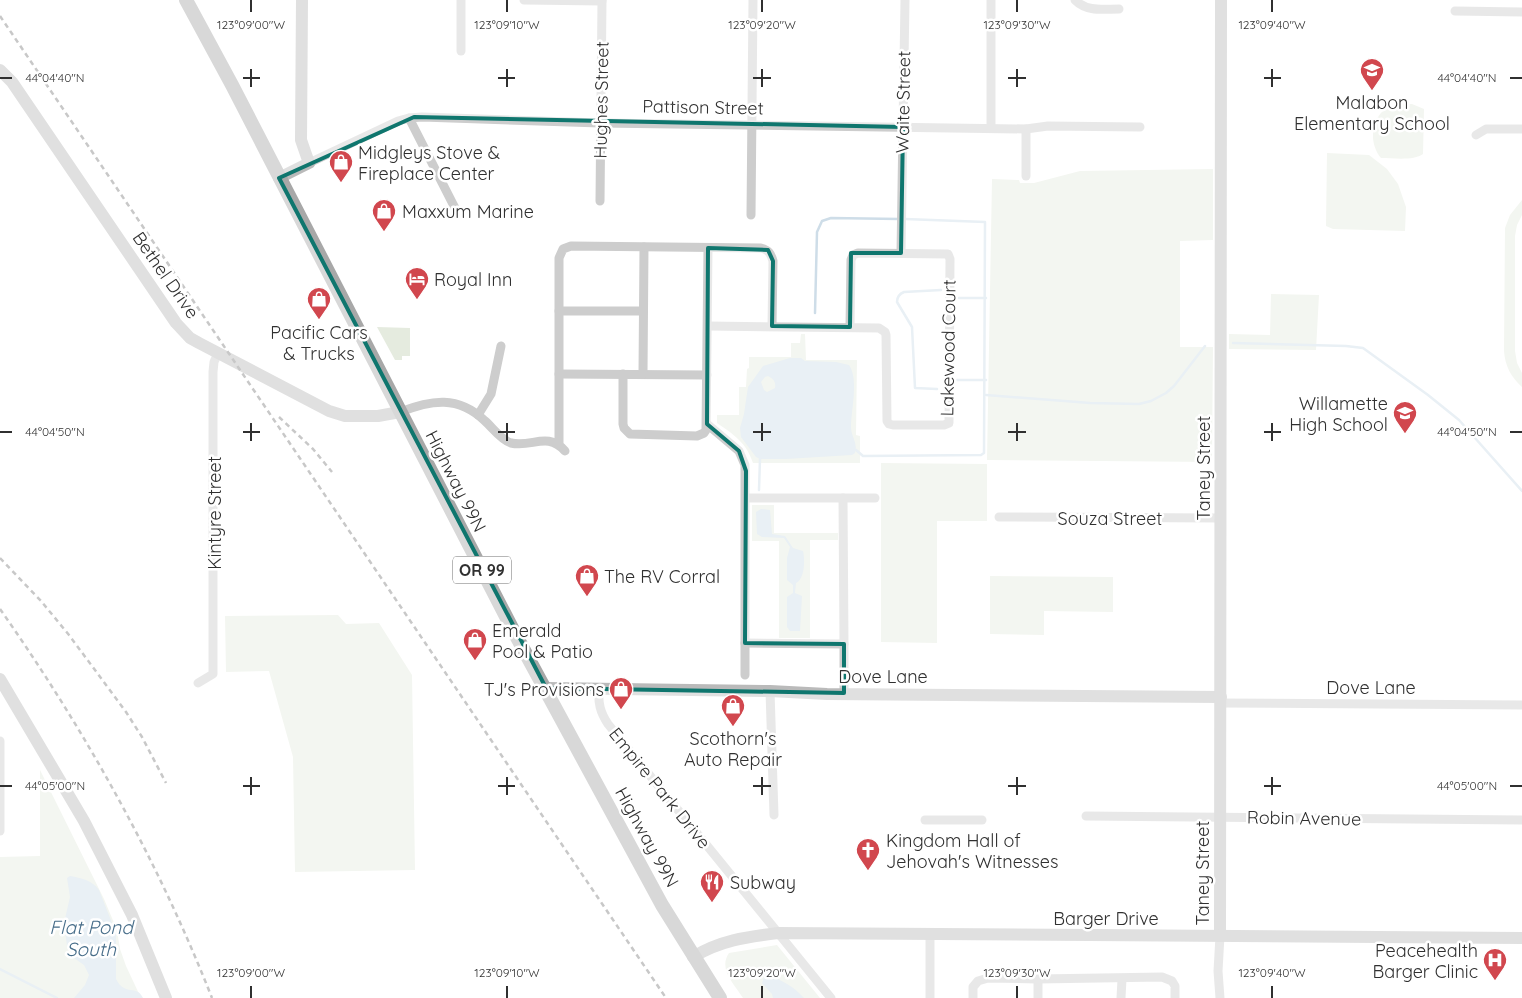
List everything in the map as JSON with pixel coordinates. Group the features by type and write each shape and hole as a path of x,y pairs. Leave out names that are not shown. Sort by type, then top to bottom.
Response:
{"main road":[{"name":"Highway 99N","path":"186,0 400,412 662,905 720,998"}],"street":[{"path":"302,0 301,140 309,163"},
{"path":"460,51 461,0"},
{"path":"524,0 602,1"},
{"path":"751,215 754,0"},
{"name":"Waite Street","path":"901,253 905,0"},
{"path":"991,0 991,128"},
{"path":"1075,0 1083,7 1090,9 1119,9"},
{"name":"Taney Street","path":"1220,936 1221,0"},
{"name":"Hughes Street","path":"600,201 602,1"},
{"path":"1455,11 1522,12"},
{"name":"Bethel Drive","path":"0,70 12,82 176,323 190,338 329,411 345,416 378,416 400,412"},
{"name":"Pattison Street","path":"279,178 398,121 409,118 492,118 600,123 752,126 1026,129 1048,126 1140,127"},
{"path":"409,118 456,210"},
{"path":"1026,129 1026,176"},
{"path":"1476,135 1486,129 1522,129"},
{"path":"400,412 428,402 455,403 478,415 496,433 509,442 523,444 546,441 562,448 559,374 559,258 563,249 571,246 761,248 770,253 772,261 772,326"},
{"path":"644,248 644,374"},
{"path":"623,374 623,424 630,434 697,436 704,433 707,424 708,248"},
{"name":"Lakewood Court","path":"708,326 772,326 850,327 876,327 885,332 886,417 889,424 944,425 949,423 950,256 946,254 858,253 852,256 850,327"},
{"path":"559,311 643,311"},
{"path":"478,415 492,394 501,346"},
{"name":"Kintyre Street","path":"198,683 213,674 213,372 214,362 218,353"},
{"path":"559,374 707,375"},
{"path":"707,424 739,451 744,459 746,471 745,674"},
{"path":"746,498 875,498"},
{"path":"843,498 844,693"},
{"name":"Souza Street","path":"999,517 1220,518"},
{"path":"745,644 844,644"},
{"path":"0,679 84,821 132,915 166,998"},
{"name":"Dove Lane","path":"546,688 1522,705"},
{"name":"Empire Park Drive","path":"599,689 598,704 608,724 831,998"},
{"path":"770,691 774,815"},
{"path":"0,741 0,830"},
{"name":"Robin Avenue","path":"1086,816 1522,820"},
{"path":"925,820 982,820"},
{"name":"Barger Drive","path":"693,957 710,947 730,941 778,933 1522,938"},
{"path":"930,935 930,998"},
{"path":"1220,936 1218,971 1220,998"},
{"path":"973,998 973,987 978,981 988,978 1168,978 1175,986 1175,998"},
{"path":"1038,979 1038,998"},
{"path":"1121,998 1122,979"}],"highlighted area":[{"path":"414,117 903,127 901,253 851,253 850,327 772,326 773,261 768,250 708,248 707,424 739,451 746,471 745,643 844,644 844,693 546,688 279,178"}],"shaded area":[{"path":"1401,104 1412,104 1424,109 1423,154 1414,158 1381,158 1373,141 1376,122 1383,111"},
{"path":"1327,153 1369,155 1387,169 1398,184 1406,207 1405,231 1333,229 1326,226"},
{"path":"1213,169 1213,240 1180,241 1180,347 1213,347 1212,462 987,460 992,179 1019,180 1020,183 1034,183 1080,171"},
{"path":"1522,200 1522,215 1517,225 1515,236 1515,351 1517,363 1522,373 1522,387 1509,371 1504,351 1505,228 1510,215"},
{"path":"1271,294 1319,295 1316,350 1229,349 1229,334 1270,335"},
{"path":"377,327 410,328 410,356 402,356 402,360 395,360"},
{"path":"801,334 805,334 806,360 857,360 856,435 860,436 860,463 753,463 743,444 717,423 717,415 739,415 739,387 746,387 749,357 791,357 791,343 800,343"},
{"path":"881,463 987,464 987,521 937,521 937,643 881,642"},
{"path":"752,505 774,505 774,533 838,533 838,540 810,540 810,638 779,638 779,541 752,541"},
{"path":"990,576 1113,577 1113,612 1044,611 1044,635 990,634"},
{"path":"338,615 346,624 379,623 412,675 415,870 295,872 293,757 269,671 226,672 225,616"},
{"path":"40,770 104,899 117,930 120,949 126,966 141,998 0,998 0,857 40,856"},
{"path":"777,945 820,998 743,998 726,971 726,959 729,953"}],"water":[{"path":"790,358 849,365 854,378 851,427 856,446 855,453 852,455 786,459 760,459 756,457 741,437 740,428 748,387 763,366","holes":["768,376 775,382 775,388 767,392 764,390 761,382"]},
{"path":"761,509 770,510 772,534 785,536 793,548 803,551 804,568 799,581 796,583 795,593 802,596 800,631 790,631 787,627 787,597 793,593 793,585 787,580 787,558 790,547 784,538 762,537 757,534 756,512"},
{"name":"Flat Pond South","path":"70,876 90,882 99,890 116,933 116,979 123,988 138,992 143,998 74,998 85,985 89,975 84,965 74,958 67,946 64,923 70,897 67,878"},
{"path":"771,976 789,985 804,998 773,998 772,994 762,983 764,978"}],"waterway":[{"path":"815,313 817,232 822,221 831,218 899,219"},
{"path":"856,450 863,456 981,455 984,453 985,222 905,219"},
{"path":"937,389 915,388 912,327 897,299 904,292 941,290"},
{"path":"959,298 986,298"},
{"path":"1233,343 1363,348 1459,420 1522,491"},
{"path":"986,395 1090,403 1139,404 1151,401 1174,386 1205,346"},
{"path":"957,380 986,380"},
{"path":"759,490 760,459"},
{"path":"0,969 57,998"}],"railway":[{"path":"0,16 666,998"},
{"path":"279,417 313,449 332,472"},
{"path":"0,558 41,601 69,635 126,712 142,737 166,783"},
{"path":"0,609 61,702 118,797 168,896 212,998"}],"place":[{"name":"Malabon Elementary School","path":"1372,91"},
{"name":"Midgleys Stove & Fireplace Center","path":"341,183"},
{"name":"Maxxum Marine","path":"384,232"},
{"name":"Royal Inn","path":"417,300"},
{"name":"Pacific Cars & Trucks","path":"319,320"},
{"name":"Willamette High School","path":"1405,434"},
{"name":"The RV Corral","path":"587,597"},
{"name":"Emerald Pool & Patio","path":"475,661"},
{"name":"TJ's Provisions","path":"621,710"},
{"name":"Scothorn's Auto Repair","path":"733,727"},
{"name":"Kingdom Hall of Jehovah's Witnesses","path":"868,871"},
{"name":"Subway","path":"712,903"},
{"name":"Peacehealth Barger Clinic","path":"1495,981"}]}
